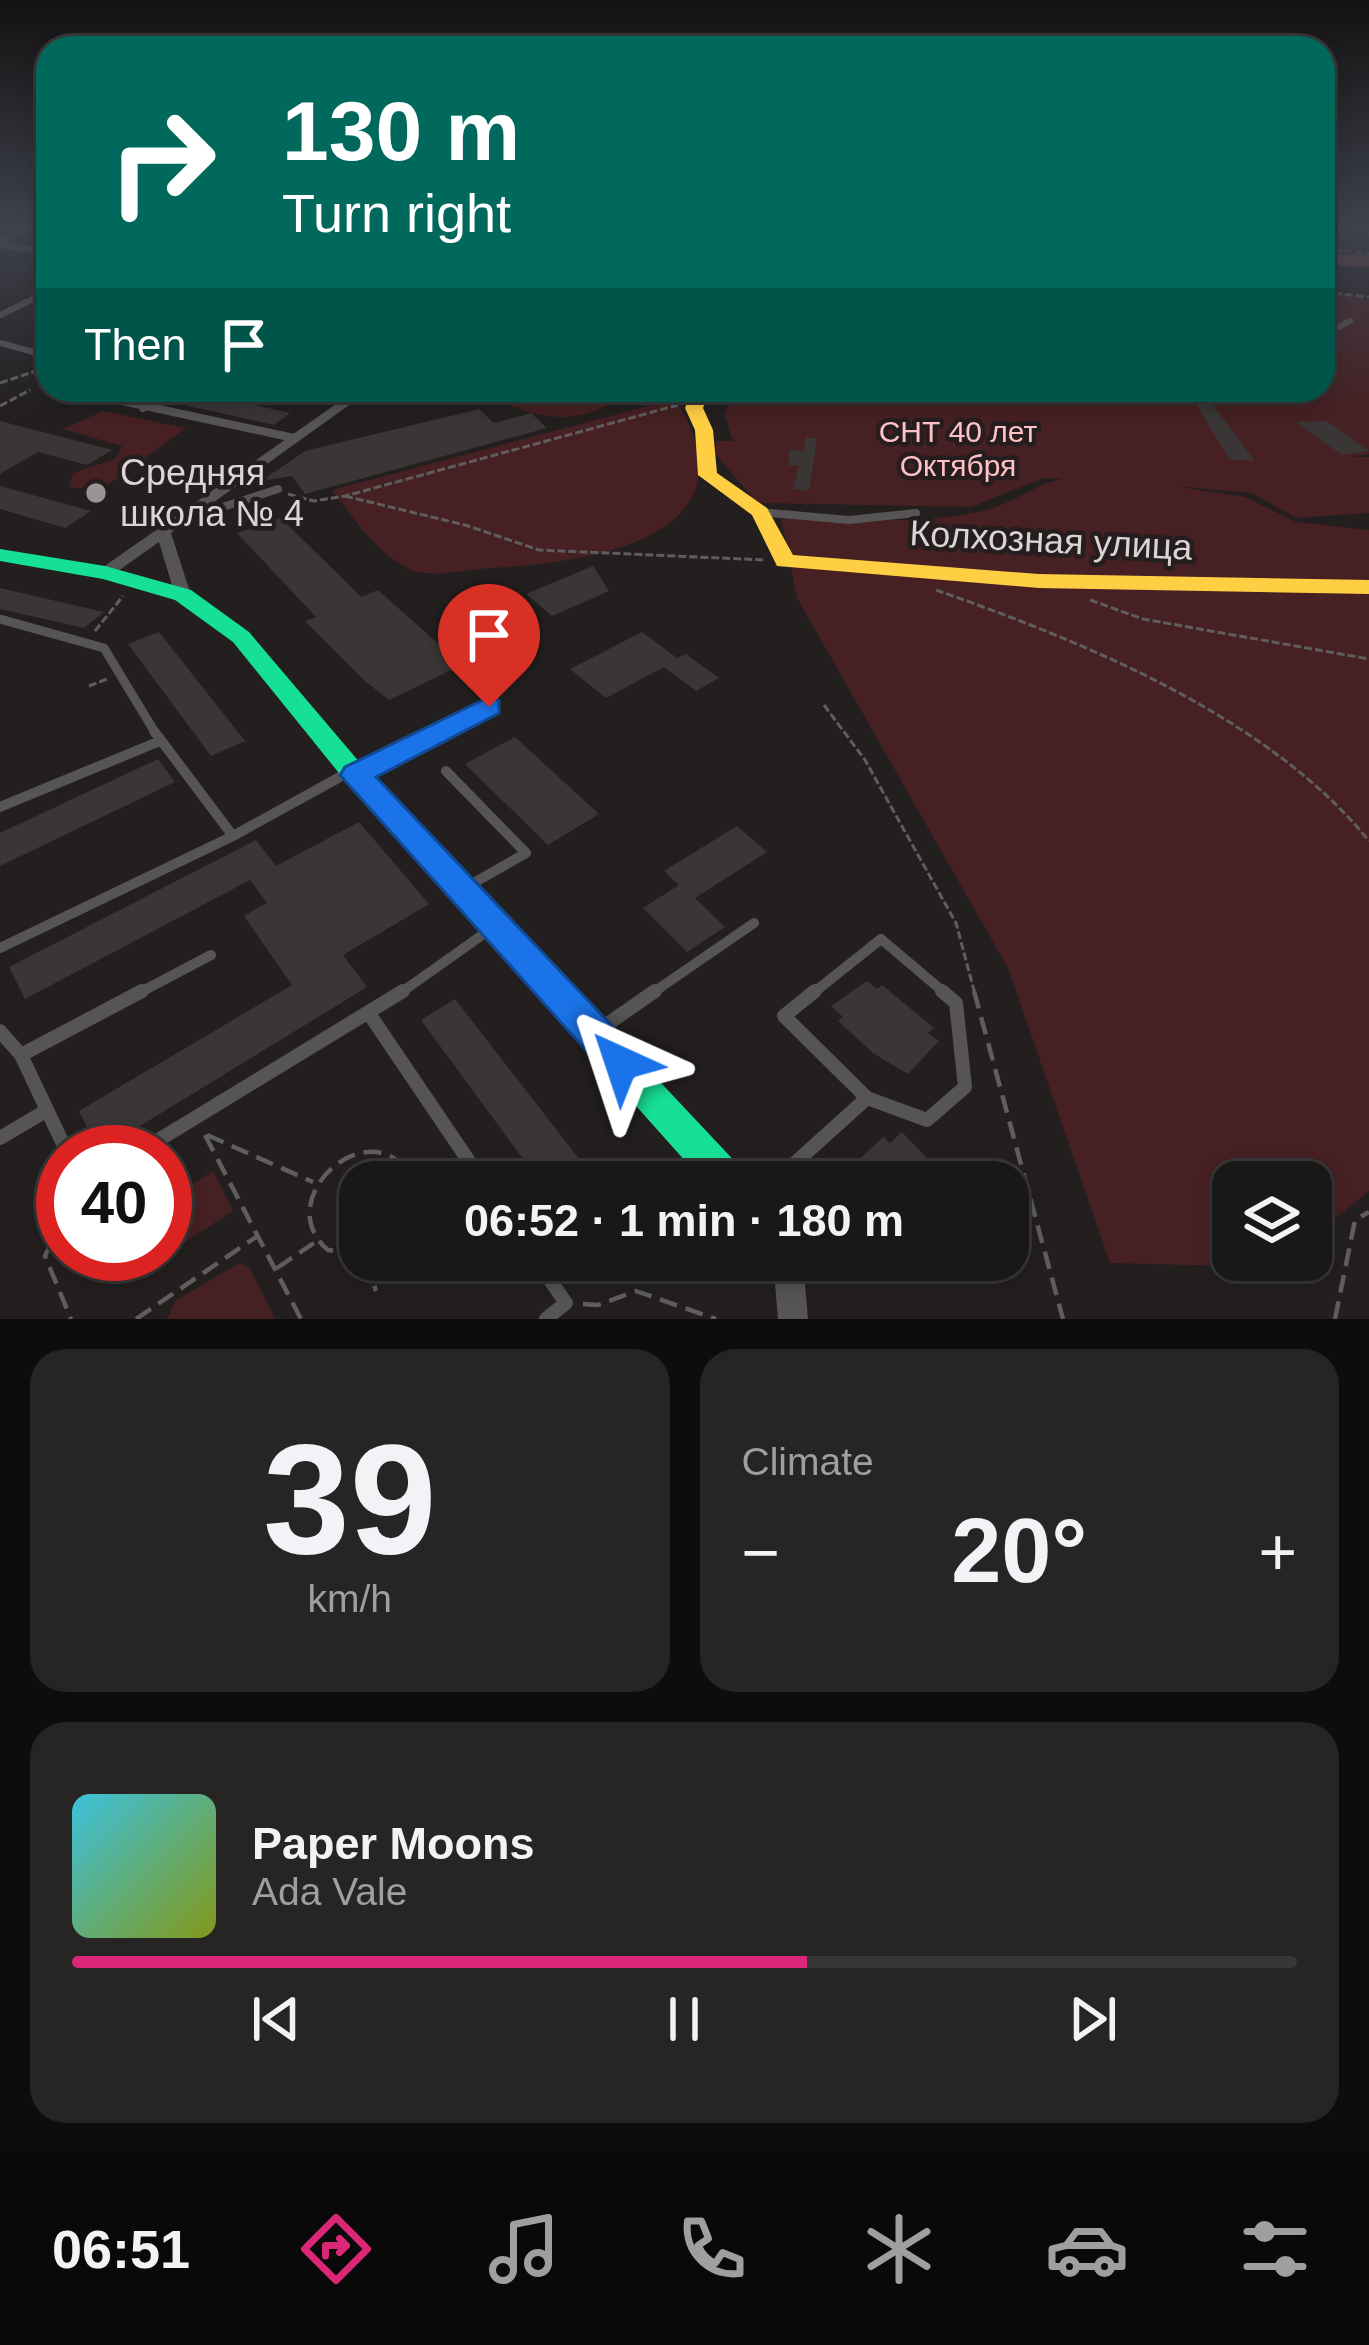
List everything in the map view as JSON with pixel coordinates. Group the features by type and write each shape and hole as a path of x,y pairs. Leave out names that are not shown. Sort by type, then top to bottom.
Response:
{"street":[{"path":"105,573 346,402"},
{"path":"694,402 704,430 708,475 760,512 785,561"},
{"path":"164,534 183,595"},
{"path":"0,555 105,573 183,595 241,638 354,773 710,1161"},
{"name":"Колхозная улица","path":"785,561 1039,581 1369,587"},
{"path":"790,1281 794,1319"}],"lane":[{"path":"0,315 36,297"},
{"path":"1335,329 1350,321"},
{"path":"0,344 36,357"},
{"path":"119,402 294,438"},
{"path":"143,408 153,402"},
{"path":"185,520 278,489"},
{"path":"760,512 849,520 916,512"},
{"path":"0,620 104,647 160,741 232,836"},
{"path":"0,948 489,707"},
{"path":"0,807 160,741"},
{"path":"446,770 526,853 463,889"},
{"path":"594,1033 754,923"},
{"path":"185,1125 370,1015 497,925"},
{"path":"881,939 956,1003 965,1087 927,1120 867,1099 784,1016 881,939"},
{"path":"21,1055 211,955"},
{"path":"370,1015 468,1161"},
{"path":"0,1031 21,1055 51,1125"},
{"path":"798,1161 867,1099"},
{"path":"0,1138 44,1112"},
{"path":"546,1319 566,1303 551,1281"}],"path":[{"path":"1335,293 1369,297"},
{"path":"0,383 36,366"},
{"path":"0,406 36,388"},
{"path":"278,489 300,500 345,496 672,402"},
{"path":"345,496 465,525 539,550 785,561"},
{"path":"87,640 136,580"},
{"path":"916,583 1067,636 1253,738 1344,810 1369,841"},
{"path":"1081,596 1142,619 1369,659"},
{"path":"89,686 119,674"},
{"path":"192,1137 204,1133 316,1184"},
{"path":"204,1133 301,1319"},
{"path":"344,1161 370,1152 398,1161"},
{"path":"339,1165 316,1184 308,1224 316,1242 339,1254"},
{"path":"1335,1319 1355,1220 1369,1212"},
{"path":"136,1319 257,1236"},
{"path":"275,1270 316,1242"},
{"path":"55,1281 71,1319"},
{"path":"372,1281 376,1291"},
{"path":"524,1281 566,1303 598,1304 636,1291 716,1319"}],"green space":[{"name":"СНТ 40 лет Октября","path":"1347,293 1369,300 1369,454 1351,457 1369,457 1369,513 1296,518 1252,493 1174,486 1245,497 1296,522 1369,530 1369,1191 1332,1221 1332,1161 1212,1161 1212,1265 1110,1263 1008,968 797,598 781,518 911,520 962,515 997,507 1063,479 1044,478 971,507 757,503 716,455 716,441 733,441 725,415 729,402 1335,402 1335,294"},
{"path":"499,402 612,402 568,417"},
{"path":"663,402 680,407 698,452 696,488 679,515 649,535 612,550 530,565 418,572 376,544 332,490"},
{"path":"103,411 186,428 101,490 69,487 73,473 115,459 122,446 63,429"},
{"path":"213,1171 233,1211 192,1237 192,1184"},
{"path":"239,1263 249,1267 275,1319 167,1319 175,1301"}],"building":[{"path":"240,402 290,413 274,425 185,405"},
{"path":"1195,402 1211,402 1255,461 1230,460"},
{"path":"479,409 494,423 531,413 547,428 305,494 292,476 261,481 305,451"},
{"path":"0,421 112,450 87,465 38,452 0,474"},
{"path":"1327,421 1369,451 1342,455 1296,422"},
{"path":"806,437 817,439 809,491 793,489 799,466 788,465 790,450 803,451"},
{"path":"0,486 91,511 65,528 0,509"},
{"path":"281,518 361,597 378,590 442,647 449,644 462,655 455,659 462,665 389,700 366,682 305,621 316,617 237,533"},
{"path":"593,566 609,591 552,616 526,594"},
{"path":"0,588 104,612 84,628 0,609"},
{"path":"159,632 245,741 211,756 128,644"},
{"path":"642,632 677,658 686,654 719,678 696,691 664,667 606,698 570,669"},
{"path":"515,737 599,814 548,845 465,764"},
{"path":"158,759 175,782 0,866 0,833"},
{"path":"359,822 429,904 343,955 367,987 141,1125 86,1125 79,1111 292,985 244,916 267,903 250,880 25,999 9,967 256,840 276,866"},
{"path":"737,826 767,852 695,898 725,927 687,952 643,908 679,885 664,871"},
{"path":"867,981 877,989 882,985 934,1028 928,1033 939,1041 908,1074 873,1053 838,1021 843,1017 831,1006"},
{"path":"455,999 581,1161 525,1161 421,1020"},
{"path":"902,1132 930,1161 857,1161 883,1137 890,1143"}],"traffic: fast":[{"path":"0,555 105,573 183,595 241,637 352,771 710,1161"}],"traffic: slow":[{"path":"696,402 708,475 760,512 785,561 1039,581 1369,587"}],"place":[{"name":"Средняя школа № 4","path":"96,493"}],"route":[{"path":"489,707 356,775 621,1063"}]}
